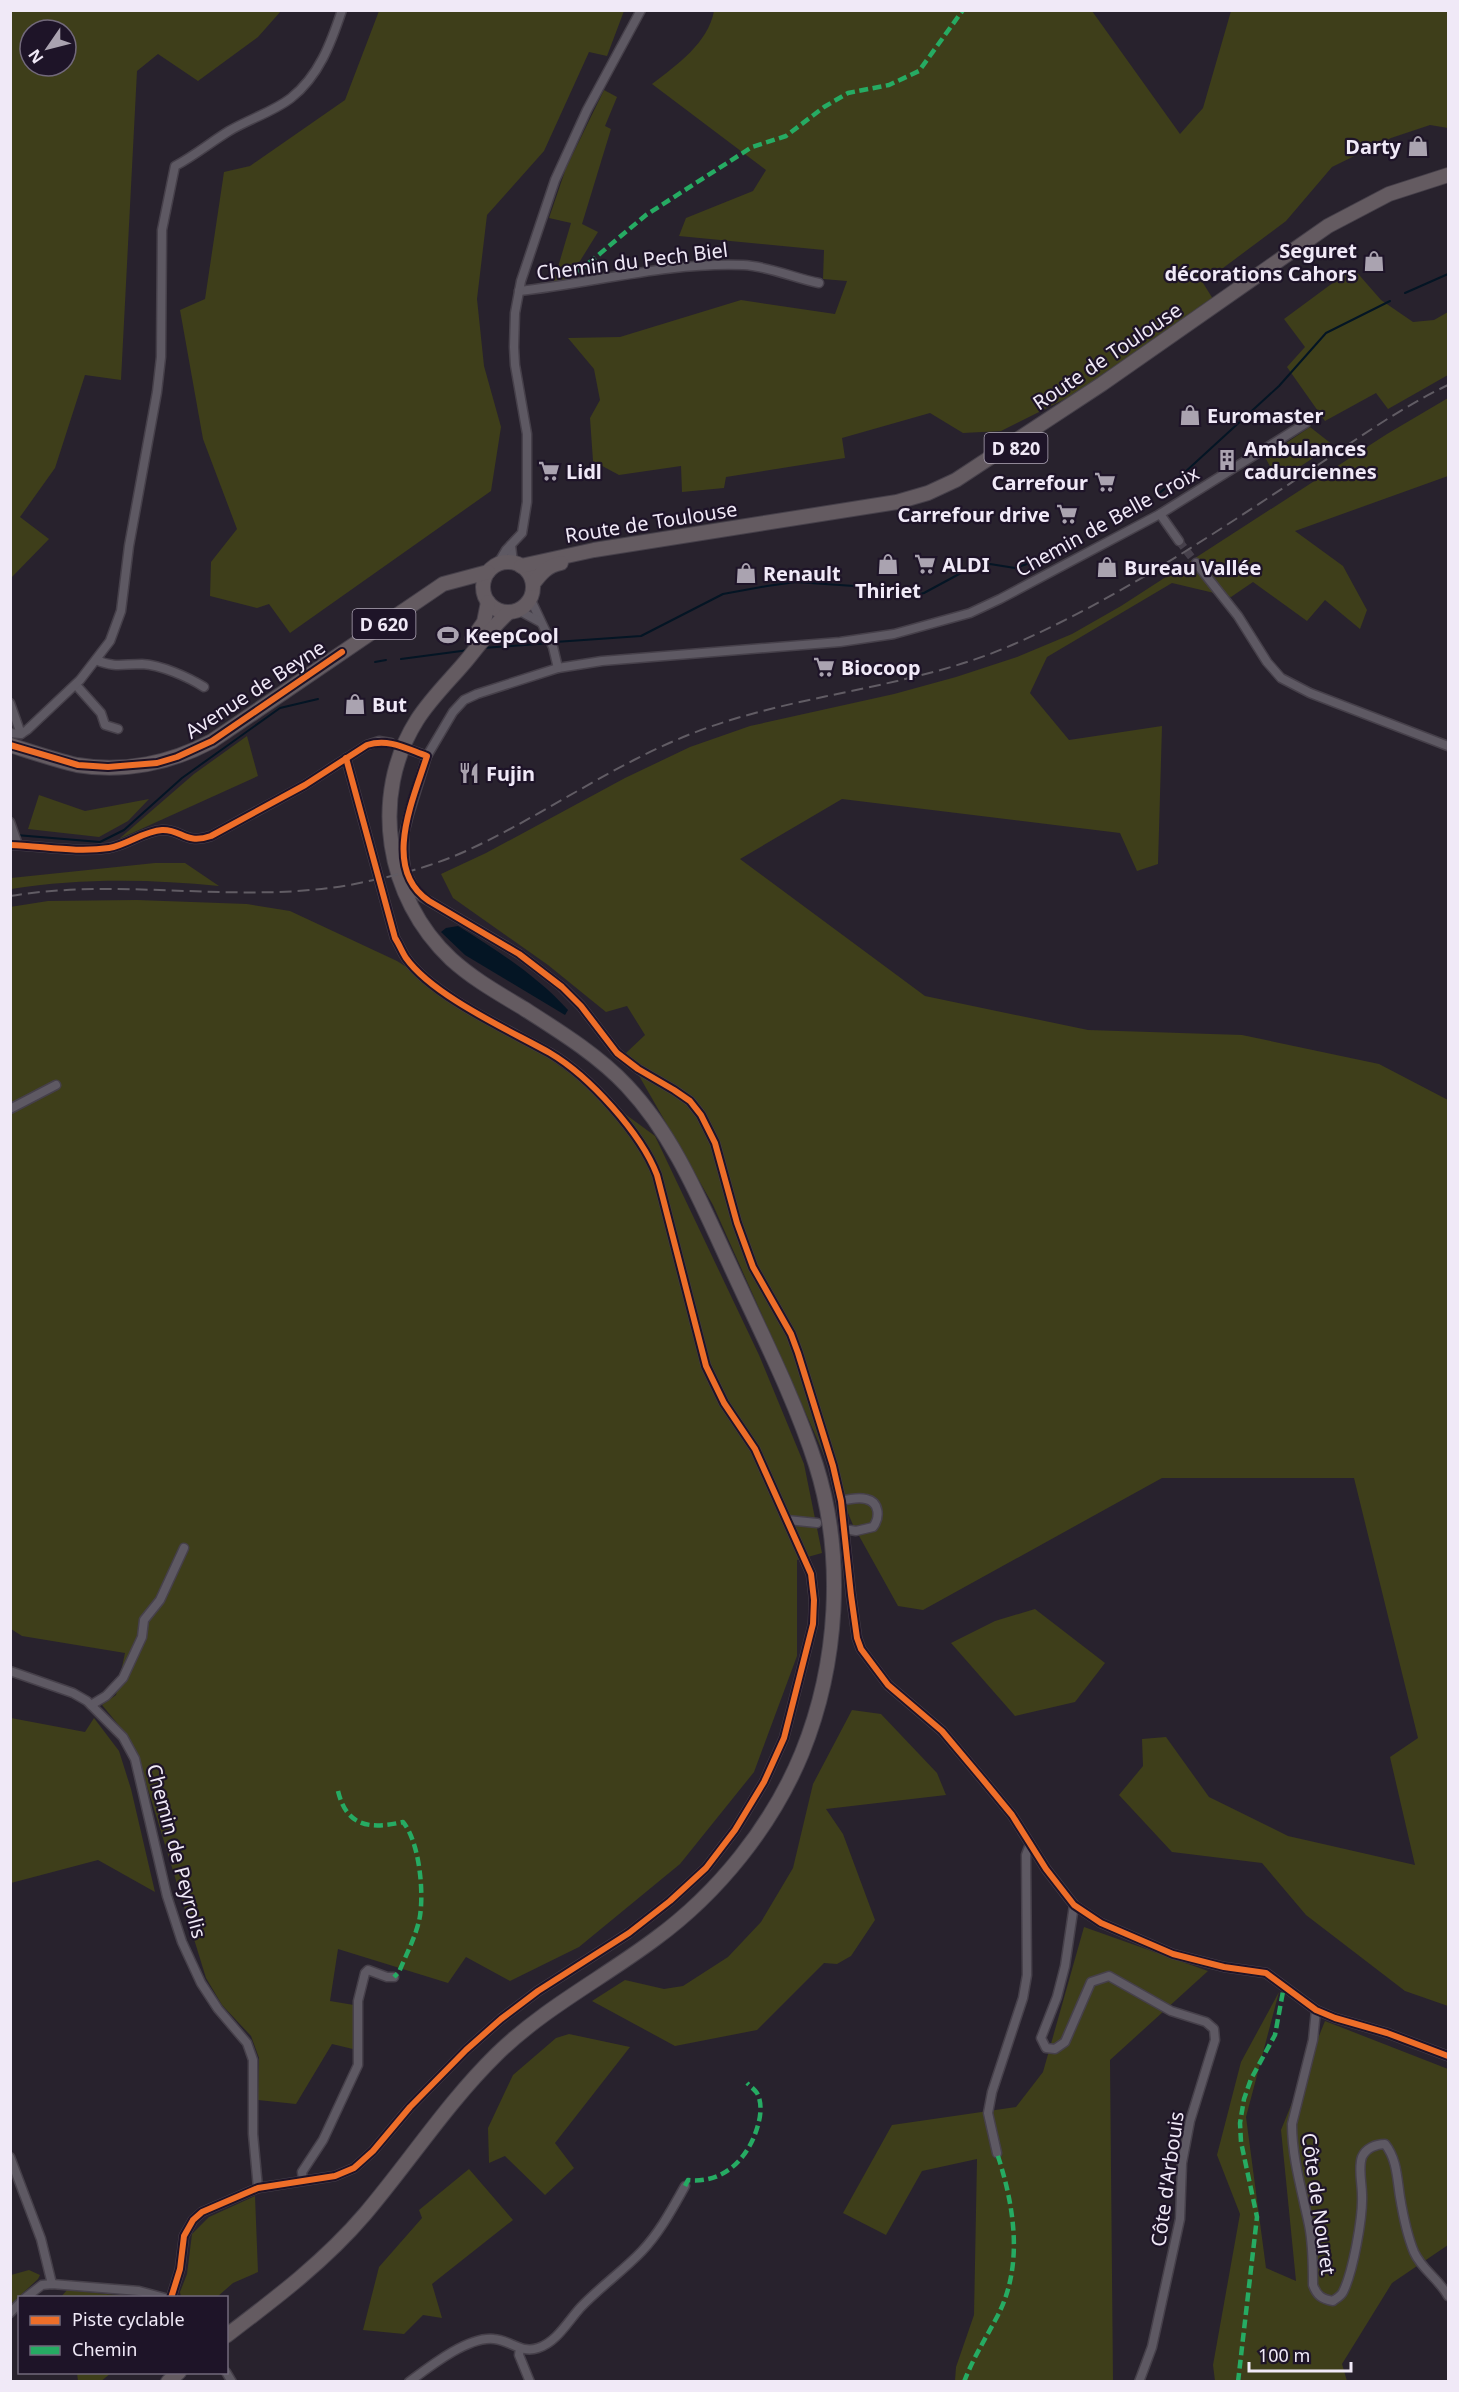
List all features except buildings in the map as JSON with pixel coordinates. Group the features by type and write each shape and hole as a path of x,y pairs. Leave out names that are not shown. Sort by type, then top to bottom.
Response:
{"main road":[{"name":"Route de Toulouse","path":"517,564 897,502 933,491 956,480 1079,399 1328,226 1389,194 1449,175"},
{"name":"Route de Toulouse","path":"533,584 542,572 554,564 888,509 915,504 939,495 976,474 1105,390 1302,250 1341,226 1393,199 1414,190 1449,181"},
{"path":"228,2334 307,2273 337,2245 392,2181 447,2108 503,2048 568,1998 660,1936 696,1905 729,1870 758,1833 781,1795 801,1754 816,1710 826,1670 832,1630 832,1558 826,1508 817,1469 801,1424 762,1334 676,1154 652,1116 626,1084 599,1060 453,961 420,922 405,896 397,872 389,826 390,796 397,766 417,721 458,663 481,636 530,598 533,584 531,577 517,564 493,568 483,586 487,614 481,636"},
{"name":"Avenue de Beyne","path":"10,745 78,765 108,767 157,764 177,757 212,741 443,584 493,568"},
{"name":"Avenue de Beyne","path":"427,596 455,587 468,586 486,598"},
{"path":"486,598 494,608 513,611"}],"street":[{"path":"10,734 21,734 76,685 110,640 121,611 129,546 157,392 161,357 162,230 175,166 196,155 230,131 290,99 307,82 329,50 342,10"},
{"path":"493,568 522,533 528,491 527,434 514,347 514,321 519,291 555,180 587,110 641,10"},
{"name":"Chemin du Pech Biel","path":"519,291 681,268 745,265 819,283"},
{"name":"Chemin de Belle Croix","path":"1306,423 1160,514 970,613 894,634 822,644 602,661 558,668 477,694 465,700 453,712 427,756 405,834 406,872 417,894 519,954 562,987 581,1006 617,1053 638,1069 690,1101 701,1114 715,1143 737,1223 753,1267 798,1353 841,1501 851,1595 857,1638 861,1649 871,1665 888,1684 942,1731 1012,1815 1046,1869 1074,1905 1101,1923 1173,1954 1224,1967 1266,1973 1316,2010 1449,2056"},
{"path":"1160,514 1179,541"},
{"path":"511,545 517,564"},
{"path":"1196,563 1238,616 1267,662 1281,678 1310,693 1449,746"},
{"path":"530,598 553,647 558,668"},
{"path":"513,611 540,622"},
{"path":"96,660 120,667 144,664 188,677 204,687"},
{"path":"76,685 101,714 105,725 118,729"},
{"path":"10,703 21,734"},
{"path":"10,822 15,840 89,850 109,848 159,830 199,840 211,836 305,785 367,745 379,741 392,743"},
{"path":"408,749 427,756"},
{"path":"168,2296 180,2269 184,2236 193,2220 216,2204 258,2187 335,2176 354,2168 373,2151 410,2106 484,2034 537,1991 628,1933 670,1901 705,1868 735,1830 764,1782 784,1738 813,1624 814,1600 811,1574 755,1449 724,1403 706,1366 652,1161 633,1134 577,1071 445,992 417,971 406,958 395,938 346,758"},
{"path":"10,1109 56,1085"},
{"path":"841,1501 865,1498 872,1501 877,1508 879,1516 873,1527 850,1530"},
{"path":"787,1520 817,1523"},
{"path":"91,1705 106,1696 123,1678 142,1637 144,1620 160,1600 184,1548"},
{"name":"Chemin de Peyrolis","path":"10,1671 73,1693 91,1705 123,1737 135,1759 167,1896 182,1942 201,1983 247,2043 253,2060 253,2134 258,2187"},
{"path":"998,2152 988,2113 992,2092 1023,1998 1027,1975 1026,1855 1030,1844"},
{"name":"Côte d'Arbouis","path":"1074,1905 1062,1976 1041,2038 1046,2048 1055,2049 1065,2042 1091,1982 1109,1976 1171,2011 1206,2022 1214,2029 1215,2040 1190,2121 1182,2163 1180,2219 1168,2279 1152,2347 1139,2382"},
{"path":"303,2180 302,2172 323,2140 358,2065 358,2001 364,1973 368,1970 387,1977 394,1977"},
{"name":"Côte de Nouret","path":"1316,2010 1313,2040 1292,2124 1292,2137 1295,2162 1310,2227 1313,2285 1317,2294 1323,2299 1333,2301 1342,2294 1350,2273 1360,2215 1363,2156 1368,2149 1378,2144 1385,2144 1391,2151 1413,2250 1420,2264 1443,2286 1449,2296"},
{"path":"10,2157 41,2239 52,2284"},
{"path":"409,2382 452,2352 484,2339 496,2339 520,2348 539,2348 555,2338 589,2299 642,2251 662,2228 685,2186"},
{"path":"28,2296 42,2285 52,2284 139,2291 163,2296"},
{"path":"520,2348 519,2355 530,2382"}],"shaded area":[{"path":"10,11 281,11 258,37 198,81 158,54 137,71 121,380 85,375 55,468 20,517 49,539 11,578"},
{"path":"379,11 624,11 607,56 589,52 544,151 487,215 477,299 484,366 501,427 491,491 290,633 269,604 257,608 210,596 211,562 237,529 203,439 180,310 205,299 224,172 250,166 345,100"},
{"path":"714,11 1092,11 1180,134 1203,108 1231,11 1448,11 1448,128 1430,125 1391,138 1332,167 1286,221 1203,283 1213,299 1077,393 1001,431 963,433 930,413 842,438 845,458 726,477 724,488 682,492 681,466 619,475 593,461 590,418 600,400 594,369 568,338 620,337 741,300 835,314 847,281 823,279 824,250 679,236 686,218 753,191 766,170 652,84 681,61 698,43 711,23"},
{"path":"604,90 617,97 605,126 611,129 582,224 598,232 567,282 553,284 571,223 549,218 566,168"},
{"path":"1353,268 1381,300 1413,322 1434,320 1448,312 1448,375 1388,409 1376,393 1325,421 1287,367 1305,347 1284,319"},
{"path":"1448,398 1448,476 1295,531 1343,566 1367,610 1360,629 1325,600 1307,621 1253,582 1231,597 1172,583 1047,657 1030,693 1069,740 1162,726 1158,864 1137,871 1120,833 842,799 740,859 925,996 1088,1030 1242,1035 1379,1064 1448,1100 1448,2006 1405,1991 1306,1915 1262,1863 1172,1852 1119,1795 1143,1766 1142,1739 1166,1737 1209,1797 1288,1836 1415,1865 1390,1757 1418,1738 1354,1478 1162,1478 923,1610 898,1606 853,1525 713,1205 626,1053 645,1035 627,1006 606,1012 548,965 453,898 441,874 486,853 625,778 690,747 750,726 894,694 956,677 1017,657 1072,634 1121,606 1387,434"},
{"path":"1310,427 1333,445 1278,481 1265,457"},
{"path":"247,736 258,776 119,839 194,774"},
{"path":"39,795 85,811 149,799 128,821 99,837 28,829"},
{"path":"155,863 185,863 219,886 167,882 89,881 11,889 11,878"},
{"path":"137,900 247,904 290,911 397,961 538,1050 655,1136 759,1355 804,1464 822,1553 797,1560 797,1656 754,1772 680,1864 579,1947 510,1981 466,1957 448,1983 338,1949 330,2001 354,2005 357,2050 332,2044 296,2104 258,2100 259,2058 251,2036 222,2005 206,1978 138,1757 126,1734 102,1705 116,1695 125,1653 22,1636 11,1629 10,907 48,901"},
{"path":"1035,1609 1105,1663 1075,1702 1015,1716 951,1643 995,1621"},
{"path":"852,1710 881,1714 937,1773 946,1795 826,1809 843,1834 875,1920 851,1956 837,1964 824,1963 757,2030 675,2046 592,2001 625,1980 664,1989 683,1986 728,1957 761,1922 793,1868 813,1784"},
{"path":"11,1718 85,1732 94,1718 119,1751 131,1789 155,1892 98,1860 11,1883"},
{"path":"1084,1927 1208,1971 1110,2060 1113,2381 955,2381 956,2367 974,2315 977,2159 922,2171 886,2235 843,2213 892,2125 1016,2107 1043,2072"},
{"path":"1279,1992 1246,2117 1266,2268 1296,2281 1281,2130 1325,2021 1448,2069 1448,2245 1392,2283 1342,2364 1347,2381 1215,2381 1213,2365 1240,2214 1217,2155 1241,2062"},
{"path":"569,2034 630,2047 555,2143 574,2168 545,2195 505,2156 489,2163 488,2128 513,2075 556,2038"},
{"path":"469,2169 513,2220 432,2284 442,2318 423,2315 404,2334 363,2330 379,2267 422,2218 419,2210"},
{"path":"255,2196 258,2272 233,2283 218,2296 181,2296 180,2292 187,2274 192,2234 209,2217"},
{"path":"29,2270 40,2275 11,2304 11,2275"},
{"path":"67,2290 126,2296 62,2296"},
{"path":"77,2374 110,2374 100,2382 78,2381"}],"water":[{"path":"458,926 530,975 568,1010 565,1015 465,955 441,932 446,928"}],"waterway":[{"path":"1405,293 1448,274"},
{"path":"1157,495 1279,386 1326,333 1390,301"},
{"path":"555,642 641,636 723,594 767,586 796,582 883,588 916,595 974,566 990,564 1015,568 1030,563"},
{"path":"483,648 550,643"},
{"path":"401,659 469,650"},
{"path":"375,662 386,660"},
{"path":"16,835 100,842 124,830 182,778 280,708 318,699"}],"tunnel":[{"path":"1179,541 1196,563"}],"railway":[{"path":"10,896 100,889 235,892 325,889 369,881 443,861 493,838 647,753 715,725 757,712 929,673 971,661 1051,627 1164,564 1377,425 1448,385"}],"marked path":[{"path":"578,272 646,215 752,147 786,136 824,107 848,93 889,85 919,71 963,10"},
{"path":"338,1791 347,1812 354,1819 371,1825 403,1822 413,1841 421,1880 420,1916 411,1944 399,1972 394,1977"},
{"path":"1238,2382 1257,2217 1241,2142 1240,2123 1244,2099 1251,2079 1275,2035 1284,1986"},
{"path":"685,2186 688,2180 713,2178 724,2173 741,2158 748,2148 758,2125 760,2100 757,2093 747,2083"},
{"path":"964,2382 1006,2296 1014,2255 1012,2214 997,2153"}],"cycle path":[{"path":"10,745 78,765 108,767 157,763 177,757 212,741 342,652"},
{"path":"10,845 72,850 109,848 162,830 169,830 189,838 202,838 211,836 305,785 367,745 390,744 427,756 405,833 406,871 415,887 429,901 519,954 562,987 581,1006 617,1053 638,1069 690,1101 701,1115 715,1143 737,1223 753,1267 791,1334 833,1466 841,1501 857,1638 861,1649 888,1685 942,1731 1012,1815 1046,1869 1074,1905 1101,1923 1173,1954 1224,1967 1266,1973 1316,2010 1448,2056"},
{"path":"172,2296 180,2269 184,2236 193,2220 202,2212 258,2188 335,2176 354,2168 373,2151 410,2107 466,2050 501,2019 538,1991 629,1933 670,1901 706,1868 735,1830 764,1782 784,1738 813,1624 814,1600 811,1574 755,1449 724,1403 706,1366 657,1175 649,1159 626,1124 581,1076 550,1053 453,999 434,986 406,958 395,938 346,758"}],"place":[{"name":"Darty","path":"1418,146"},
{"name":"Seguret décorations Cahors","path":"1374,261"},
{"name":"Euromaster","path":"1190,415"},
{"name":"Ambulances cadurciennes","path":"1227,460"},
{"name":"Lidl","path":"549,471"},
{"name":"Carrefour","path":"1105,482"},
{"name":"Carrefour drive","path":"1067,514"},
{"name":"Thiriet","path":"888,564"},
{"name":"ALDI","path":"925,564"},
{"name":"Bureau Vallée","path":"1107,567"},
{"name":"Renault","path":"746,573"},
{"name":"KeepCool","path":"448,635"},
{"name":"Biocoop","path":"824,667"},
{"name":"But","path":"355,704"},
{"name":"Fujin","path":"469,773"}]}
